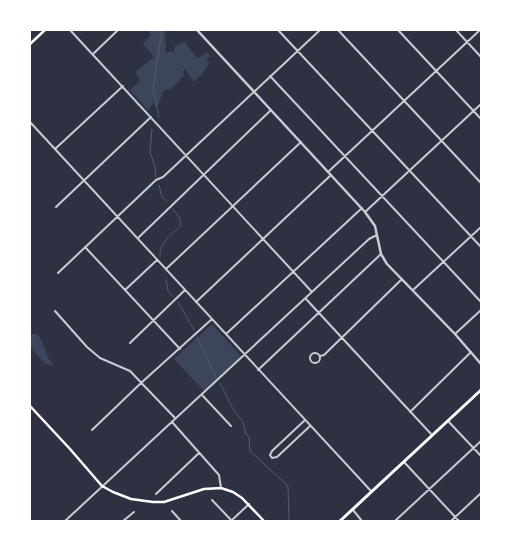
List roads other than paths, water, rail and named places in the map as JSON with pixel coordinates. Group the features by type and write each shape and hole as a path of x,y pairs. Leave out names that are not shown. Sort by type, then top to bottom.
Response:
{"main road":[{"path":"30,44 45,30"},
{"path":"340,521 481,390"},
{"path":"30,406 102,486 122,497 141,502 164,502 204,489 221,488 233,492 250,504 264,521"}],"street":[{"path":"70,30 312,292"},
{"path":"92,54 118,30"},
{"path":"197,30 362,208 375,226 381,254 402,279 455,334 481,364"},
{"path":"278,30 481,246"},
{"path":"58,273 156,180 163,177 320,30"},
{"path":"338,30 481,182"},
{"path":"398,30 481,119"},
{"path":"456,30 481,57"},
{"path":"328,172 480,30"},
{"path":"270,76 481,302"},
{"path":"55,149 123,86"},
{"path":"365,212 481,104"},
{"path":"138,238 272,110"},
{"path":"56,207 152,118"},
{"path":"30,122 371,491"},
{"path":"166,269 301,142"},
{"path":"196,302 331,175"},
{"path":"226,334 362,208"},
{"path":"413,290 481,227"},
{"path":"65,521 312,292 369,240 377,235"},
{"path":"85,247 180,349"},
{"path":"258,370 381,254"},
{"path":"125,290 157,260"},
{"path":"320,356 316,353 313,354 311,356 311,361 314,363 318,362 320,356 324,355 402,279"},
{"path":"130,343 185,290"},
{"path":"306,299 432,435"},
{"path":"455,334 481,310"},
{"path":"55,311 87,347 100,358 130,371 175,418"},
{"path":"92,430 141,382 180,349 212,319"},
{"path":"410,412 471,352"},
{"path":"202,395 231,426"},
{"path":"305,420 272,451 270,455 272,458 277,457 310,426"},
{"path":"172,421 219,475 221,488"},
{"path":"448,421 481,456"},
{"path":"395,521 481,441"},
{"path":"156,494 199,453"},
{"path":"404,461 459,521"},
{"path":"451,521 481,493"},
{"path":"212,500 231,521 250,504"},
{"path":"352,509 362,521"},
{"path":"172,511 181,521"},
{"path":"123,521 134,512"}],"waterway":[{"path":"159,117 153,89 162,30"},
{"path":"152,129 150,152 155,167 156,177"},
{"path":"159,185 162,197 167,202"},
{"path":"160,257 160,252 164,243 181,225 179,217 172,208"},
{"path":"166,280 168,291 172,296"},
{"path":"178,302 194,330"},
{"path":"197,337 216,377"},
{"path":"220,383 233,409 243,422 246,434 249,437 250,451 288,486 289,521"}]}
